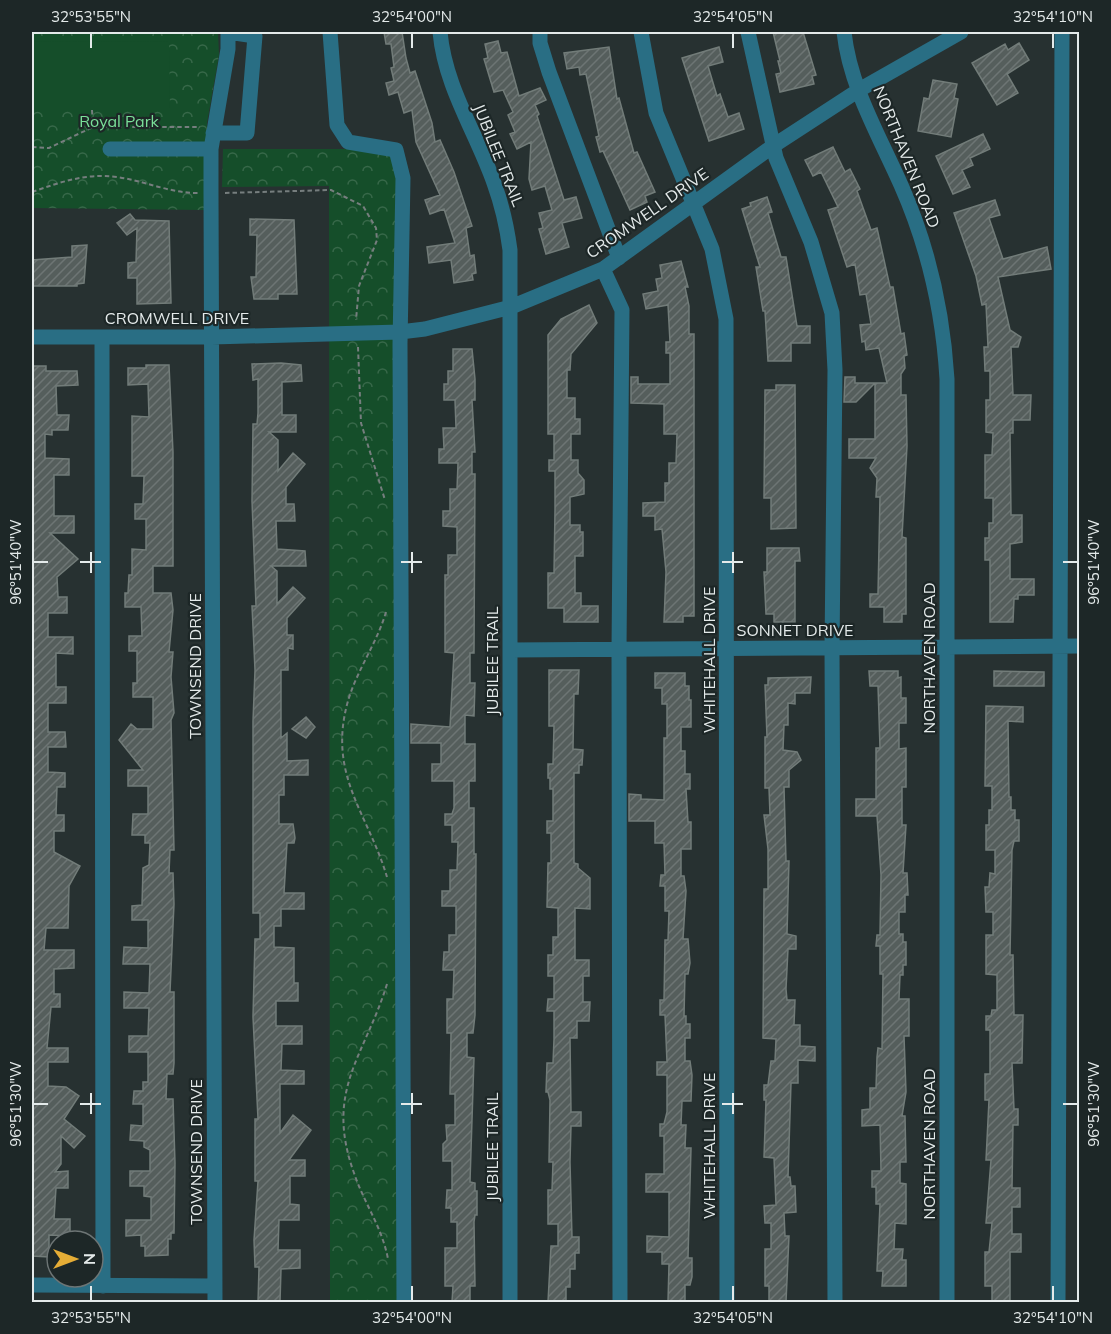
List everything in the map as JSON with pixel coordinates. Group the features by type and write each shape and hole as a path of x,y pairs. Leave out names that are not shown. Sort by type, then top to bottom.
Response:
{"street":[{"path":"110,148 212,141 247,133 255,36 228,32"},
{"name":"TOWNSEND DRIVE","path":"215,1302 211,193 212,141 228,49 228,32"},
{"path":"330,32 337,125 348,142 396,150 403,178 400,332 404,1302"},
{"name":"JUBILEE TRAIL","path":"440,32 448,72 463,114 494,181 505,214 510,250 510,1302"},
{"path":"540,32 549,72 619,258"},
{"name":"WHITEHALL DRIVE","path":"641,32 656,113 712,249 726,319 727,1302"},
{"path":"748,32 772,146 811,242 832,313 835,370 832,648 835,1302"},
{"name":"NORTHAVEN ROAD","path":"844,32 859,90 873,128 901,185 931,269 944,341 947,648 947,1302"},
{"name":"CROMWELL DRIVE","path":"32,337 212,337 400,332 425,329 511,307 603,269 772,146 859,90 961,32"},
{"path":"1058,1302 1058,647 1062,32"},
{"path":"603,269 622,310 619,649 620,1302"},
{"path":"102,337 103,1229"},
{"name":"SONNET DRIVE","path":"510,650 1080,646"},
{"path":"105,1286 215,1286"}],"path":[{"path":"92,110 93,127"},
{"path":"32,192 65,180 101,176 184,193 331,190 363,206 376,228 377,240 359,286 356,304 361,423 388,509"},
{"path":"387,878 382,859 353,800 342,746 348,701 381,630 388,605"},
{"path":"388,1261 382,1234 349,1157 343,1110 353,1064 381,1003 389,977"}],"green space":[{"name":"Royal Park","path":"32,32 218,32 219,55 207,123 205,210 32,208"},
{"path":"169,41 170,110 32,110 32,42"},
{"path":"223,149 396,149 397,1302 330,1302 329,186 222,187"}],"building":[{"path":"384,32 402,32 410,73 415,71 432,123 435,142 440,140 454,172 472,226 466,228 470,256 474,255 476,273 472,274 473,280 454,283 451,260 429,263 427,247 455,243 444,209 430,214 425,200 440,195 416,142 412,110 404,113 398,92 389,95 386,83 394,81 391,68 394,67 391,44 386,44"},
{"path":"773,32 803,32 816,75 812,76 814,84 780,92 776,74 781,73 778,61 780,61"},
{"path":"498,41 501,53 507,52 519,96 540,88 546,100 535,105 539,114 537,116 564,200 576,197 582,218 562,223 569,247 546,254 539,229 543,228 539,213 552,210 545,186 532,190 529,179 531,142 517,149 510,134 515,132 508,115 513,112 503,90 494,92 484,59 488,58 485,44"},
{"path":"1019,43 1029,60 1007,74 1018,93 997,105 972,63 1005,44 1008,50"},
{"path":"609,47 617,99 619,98 634,153 637,152 655,192 645,196 647,202 630,210 603,151 600,152 596,137 599,136 586,74 580,75 579,67 567,69 564,53"},
{"path":"719,47 723,62 708,66 717,96 720,94 728,117 739,113 744,129 709,141 682,58"},
{"path":"933,80 957,84 954,98 958,99 951,137 918,131 924,98 929,99"},
{"path":"983,134 990,149 970,158 973,165 962,170 970,187 953,194 936,156"},
{"path":"833,147 845,172 850,169 860,189 857,191 871,230 877,228 890,287 893,287 901,334 904,333 907,355 904,356 905,368 901,374 901,395 906,395 907,446 902,537 906,538 906,614 902,614 902,622 884,622 884,607 870,607 870,594 878,594 880,497 876,497 877,478 870,468 876,458 849,458 849,439 875,439 875,383 887,383 879,348 866,350 865,341 862,342 860,325 871,324 866,294 860,295 855,264 847,267 828,210 838,207 821,172 813,176 805,160"},
{"path":"767,197 772,212 768,213 781,257 786,257 797,326 810,326 810,343 791,343 791,361 768,361 765,311 763,311 756,267 760,267 742,209 751,206 750,203"},
{"path":"995,200 1000,215 989,218 1003,259 1047,247 1051,269 998,277 1010,330 1021,337 1018,347 1011,347 1013,395 1031,395 1030,420 1013,420 1013,433 1010,433 1011,515 1022,515 1022,542 1010,544 1010,579 1034,579 1034,595 1018,595 1018,599 1014,599 1013,622 990,622 990,560 985,560 985,538 989,538 989,523 993,523 993,498 985,498 985,455 992,455 993,433 986,432 986,400 990,400 990,371 985,371 984,347 988,347 986,304 982,305 976,276 954,213"},
{"path":"130,214 135,220 169,221 171,303 137,304 137,278 128,278 128,263 136,262 137,228 127,235 117,223"},
{"path":"250,219 294,220 297,294 278,294 278,299 254,299 251,277 256,277 257,235 250,235"},
{"path":"87,245 84,283 77,284 77,286 32,286 32,260 72,257 72,246"},
{"path":"681,261 688,287 685,287 689,306 689,334 694,334 694,616 683,616 683,622 664,622 666,572 662,529 655,530 655,516 643,516 643,503 665,502 665,483 669,483 669,463 676,463 677,434 664,434 664,404 631,403 631,377 638,377 638,384 670,384 670,353 666,353 666,342 670,342 668,305 646,309 643,294 658,291 656,279 662,278 660,265"},
{"path":"589,305 597,323 571,354 570,370 567,370 567,398 575,398 575,419 580,419 580,434 571,434 571,460 578,460 578,473 584,480 584,494 570,497 570,525 580,525 580,532 583,532 583,556 575,556 575,593 581,593 581,606 598,606 598,622 564,622 564,608 548,608 548,573 554,573 555,471 549,471 549,460 554,460 554,434 548,434 548,335 561,319"},
{"path":"453,349 472,349 475,379 475,400 472,400 475,452 472,452 472,474 475,474 474,653 470,653 470,683 475,683 474,716 465,715 465,744 475,744 475,781 469,781 469,808 474,808 474,854 476,854 475,1015 473,1033 467,1033 467,1057 474,1058 470,1182 475,1183 475,1191 477,1191 477,1215 475,1215 474,1222 475,1286 470,1286 470,1302 452,1302 453,1286 445,1286 445,1248 457,1248 457,1222 451,1222 451,1208 446,1208 447,1190 452,1190 452,1161 443,1161 443,1144 447,1140 446,1125 455,1125 455,1094 450,1094 451,1033 447,1033 447,999 453,999 454,970 443,970 444,952 449,952 449,935 456,935 456,906 442,906 442,891 450,891 450,870 457,870 458,842 452,842 452,825 445,825 445,814 452,814 454,808 454,781 432,781 432,764 441,764 441,743 411,743 411,724 450,727 454,653 445,652 445,575 448,575 448,555 457,555 457,527 443,526 443,511 450,511 450,489 457,489 458,463 439,463 439,449 444,449 443,428 456,428 455,400 444,400 444,384 448,384 448,371 453,371"},
{"path":"252,364 301,365 302,381 282,382 282,415 296,415 296,432 269,432 278,440 278,471 293,453 305,464 286,487 286,504 294,504 295,521 276,521 277,549 305,551 306,566 271,566 277,571 277,604 293,587 305,598 287,618 287,635 293,635 293,649 288,648 288,670 281,670 281,738 287,733 287,761 308,760 308,775 284,775 284,795 279,795 279,824 293,824 295,838 294,843 287,843 284,893 304,893 304,909 281,909 281,926 274,926 274,947 294,948 294,983 298,983 298,1001 276,1001 276,1026 302,1026 302,1044 282,1044 281,1070 304,1071 304,1084 280,1084 280,1133 293,1115 311,1130 289,1160 305,1160 305,1176 290,1176 290,1204 299,1205 299,1220 279,1220 278,1250 300,1250 300,1268 281,1269 280,1302 258,1302 259,1267 255,1267 254,1240 258,1181 255,1181 255,1119 258,1119 253,1017 255,939 260,939 260,913 253,913 255,670 252,606 256,606 252,501 253,424 257,424 258,379 253,380"},
{"path":"146,365 169,365 173,452 173,566 153,566 153,593 171,593 173,610 169,652 173,652 171,677 174,713 171,720 174,850 170,850 169,873 173,873 174,904 170,992 174,992 174,1063 173,1074 167,1074 166,1099 173,1099 175,1163 174,1233 171,1233 171,1239 168,1239 168,1255 145,1256 145,1246 141,1246 141,1235 126,1236 126,1220 151,1220 151,1197 144,1196 144,1186 130,1186 130,1171 150,1171 150,1150 144,1147 144,1141 130,1140 131,1125 143,1126 143,1104 133,1104 134,1091 143,1091 143,1082 148,1082 148,1052 129,1052 129,1036 148,1036 149,1008 124,1008 124,992 149,993 150,964 123,964 124,947 148,948 148,920 132,920 132,906 142,905 143,868 149,865 150,843 145,843 145,835 132,835 133,814 148,814 148,786 128,786 128,770 143,770 119,740 131,724 137,729 153,729 153,697 133,697 133,683 137,683 137,651 129,651 129,636 142,636 141,607 125,607 125,593 128,593 129,575 132,575 132,549 146,550 146,519 135,519 135,504 143,504 144,476 132,476 132,416 149,417 148,384 128,385 128,368 146,368"},
{"path":"32,366 46,366 46,371 77,371 78,385 56,386 57,415 69,415 68,430 52,430 52,435 45,434 45,458 69,459 69,475 54,475 54,516 74,516 74,533 50,533 78,559 57,577 58,597 67,597 67,613 48,613 48,637 73,637 73,654 56,653 56,687 66,687 66,703 48,703 48,732 65,732 66,747 48,747 48,772 65,773 65,787 57,787 56,815 64,815 64,831 54,831 54,852 80,866 69,886 68,928 46,928 44,950 74,950 74,968 54,969 54,994 60,994 60,1007 51,1007 47,1048 68,1048 68,1062 48,1062 48,1086 66,1087 79,1096 64,1119 85,1136 74,1148 61,1136 61,1164 55,1172 68,1171 68,1188 56,1188 54,1219 70,1219 70,1229 45,1229 45,1257 32,1256"},
{"path":"845,377 855,377 855,383 875,383 856,402 844,402"},
{"path":"776,385 795,385 796,528 771,529 771,498 764,498 765,390 776,390"},
{"path":"767,548 799,548 800,561 795,561 795,622 774,622 774,614 766,614 764,572 767,572"},
{"path":"549,670 579,670 578,694 574,694 573,749 583,750 579,773 574,773 574,863 578,864 578,868 590,878 590,909 575,908 575,960 589,960 589,976 583,976 583,1002 590,1002 589,1021 577,1021 577,1038 570,1038 571,1112 581,1112 581,1126 571,1126 572,1237 579,1237 579,1253 575,1253 575,1269 570,1269 570,1287 566,1287 566,1302 548,1302 551,1246 558,1246 558,1224 548,1224 548,1190 552,1190 553,1162 549,1162 550,1100 546,1092 547,1063 553,1063 554,1011 547,1011 548,999 554,999 554,976 548,976 548,955 553,955 553,937 558,937 558,908 547,907 551,833 547,833 547,821 553,821 553,789 550,789 548,764 553,764 554,726 549,726"},
{"path":"869,671 898,671 898,678 901,677 901,698 906,698 906,723 899,723 899,749 906,748 906,787 902,787 902,825 906,825 903,873 907,873 908,895 905,895 905,912 899,912 899,934 903,934 903,942 906,942 906,965 903,965 903,975 900,975 899,999 909,999 909,1036 904,1036 906,1092 902,1116 905,1116 906,1162 900,1162 900,1183 906,1184 906,1224 895,1223 894,1249 903,1249 902,1260 906,1260 906,1286 882,1286 883,1271 877,1271 880,1204 876,1204 876,1187 872,1187 872,1171 881,1171 880,1125 862,1126 862,1110 870,1109 870,1088 876,1088 878,1048 882,1049 883,974 880,974 880,946 876,946 877,935 880,935 881,875 877,816 856,816 856,799 876,799 876,748 880,748 878,686 870,686"},
{"path":"994,671 1044,672 1044,686 994,686"},
{"path":"655,673 685,673 685,686 689,686 689,700 691,700 691,727 681,727 681,751 685,751 685,774 690,774 690,789 686,789 688,822 691,822 691,849 681,849 681,876 684,876 686,891 683,939 688,939 690,963 688,974 685,974 684,1016 686,1016 686,1024 690,1024 690,1038 685,1038 685,1061 690,1061 692,1075 691,1101 682,1101 681,1125 686,1125 685,1148 691,1148 688,1258 692,1258 692,1277 690,1285 685,1285 685,1302 668,1302 669,1264 662,1264 662,1252 647,1252 647,1236 669,1237 669,1192 646,1192 646,1174 664,1174 664,1136 660,1136 660,1124 664,1124 667,1112 667,1075 657,1075 657,1062 667,1062 665,1015 660,1015 660,1000 664,1000 665,940 668,940 669,911 665,911 665,886 660,886 661,875 665,875 664,843 655,843 655,821 629,821 629,794 641,795 641,799 664,800 664,738 667,738 667,704 662,704 662,688 655,688"},
{"path":"811,677 810,693 795,693 795,704 788,703 788,725 784,725 783,750 797,752 801,760 789,770 789,787 784,787 786,861 789,861 787,934 796,936 796,949 788,949 787,1000 795,1000 794,1025 800,1025 800,1046 815,1047 815,1061 798,1060 798,1083 791,1083 788,1177 790,1177 791,1186 795,1186 796,1212 784,1213 785,1236 789,1236 786,1302 769,1302 769,1286 765,1286 765,1249 771,1249 771,1223 765,1223 764,1206 776,1205 774,1158 764,1157 766,1100 764,1100 764,1085 768,1085 771,1061 775,1061 776,1039 763,1038 764,889 768,889 768,849 764,815 770,815 769,788 765,788 765,737 767,737 765,685 768,685 768,678"},
{"path":"986,706 1023,707 1023,722 1008,721 1009,797 1011,797 1011,810 1015,810 1015,820 1019,820 1019,841 1014,841 1012,850 1010,955 1013,955 1014,1015 1023,1015 1022,1063 1012,1063 1014,1109 1018,1109 1018,1125 1013,1125 1012,1188 1020,1188 1020,1207 1012,1207 1012,1234 1021,1234 1021,1252 1010,1252 1010,1302 992,1302 992,1286 985,1286 985,1252 989,1252 992,1223 986,1223 991,1160 986,1160 989,1100 985,1100 985,1074 990,1074 990,1030 986,1030 986,1016 991,1016 992,1010 997,1010 997,975 986,974 986,935 993,935 993,912 986,912 985,887 989,887 990,873 995,874 995,850 986,850 986,825 989,825 989,810 992,810 992,786 985,786"},
{"path":"306,717 315,727 306,738 292,729"}]}
